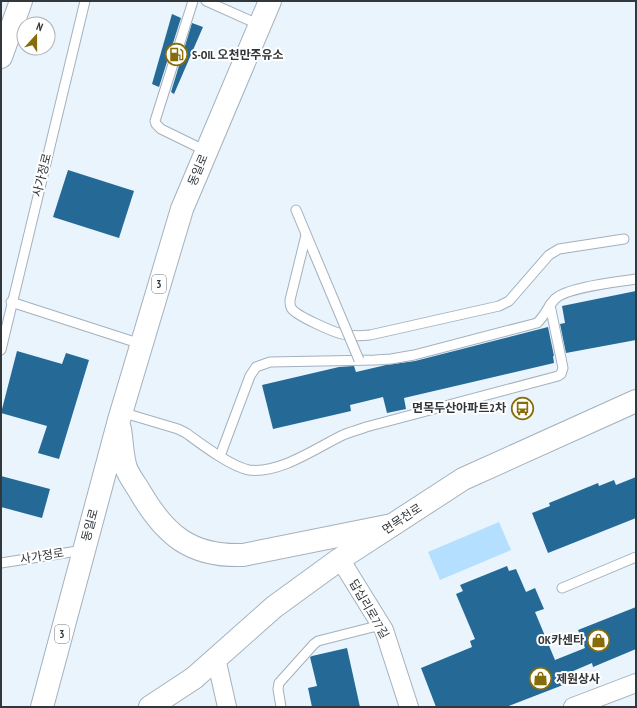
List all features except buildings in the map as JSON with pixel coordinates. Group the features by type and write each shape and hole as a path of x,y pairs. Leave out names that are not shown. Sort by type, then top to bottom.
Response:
{"main road":[{"path":"1,57 21,1"},
{"name":"동일로","path":"42,707 120,416 182,209 270,1"},
{"name":"면목천로","path":"194,678 274,607 340,559 463,479 636,401"},
{"path":"120,416 126,468 146,502 168,531 184,543 203,551 225,556 243,555 392,525"},
{"path":"150,707 194,678"},
{"path":"169,707 194,678"}],"street":[{"name":"답십리로77길","path":"340,559 386,635 409,707"},
{"path":"216,658 226,707"},
{"path":"573,707 636,684"}],"lane":[{"name":"사가정로","path":"1,350 11,302 85,1"},
{"path":"193,1 155,121 160,128 206,151"},
{"path":"206,1 260,26"},
{"path":"296,210 359,360"},
{"path":"306,235 290,300 291,308 298,315 332,331 341,334 359,336 370,335 499,306 509,301 549,255 559,249 624,239"},
{"path":"220,456 250,376 256,367 270,362 380,360 414,355 537,323 543,318 554,299 573,290 636,279"},
{"path":"11,302 141,344"},
{"path":"120,416 178,429 235,465 249,470 272,468 288,462 344,434 558,376 561,374 563,368 550,305"},
{"name":"사가정로","path":"1,563 83,556"},
{"path":"562,588 636,557"},
{"path":"281,707 278,689 279,683 314,644 318,641 381,625"}],"shaded area":[{"path":"499,522 511,550 440,580 428,552"}],"place":[{"name":"S-OIL 오천만주유소","path":"176,55"},
{"name":"면목두산아파트2차","path":"522,408"},
{"name":"OK카센타","path":"599,640"},
{"name":"제원상사","path":"540,679"}]}
